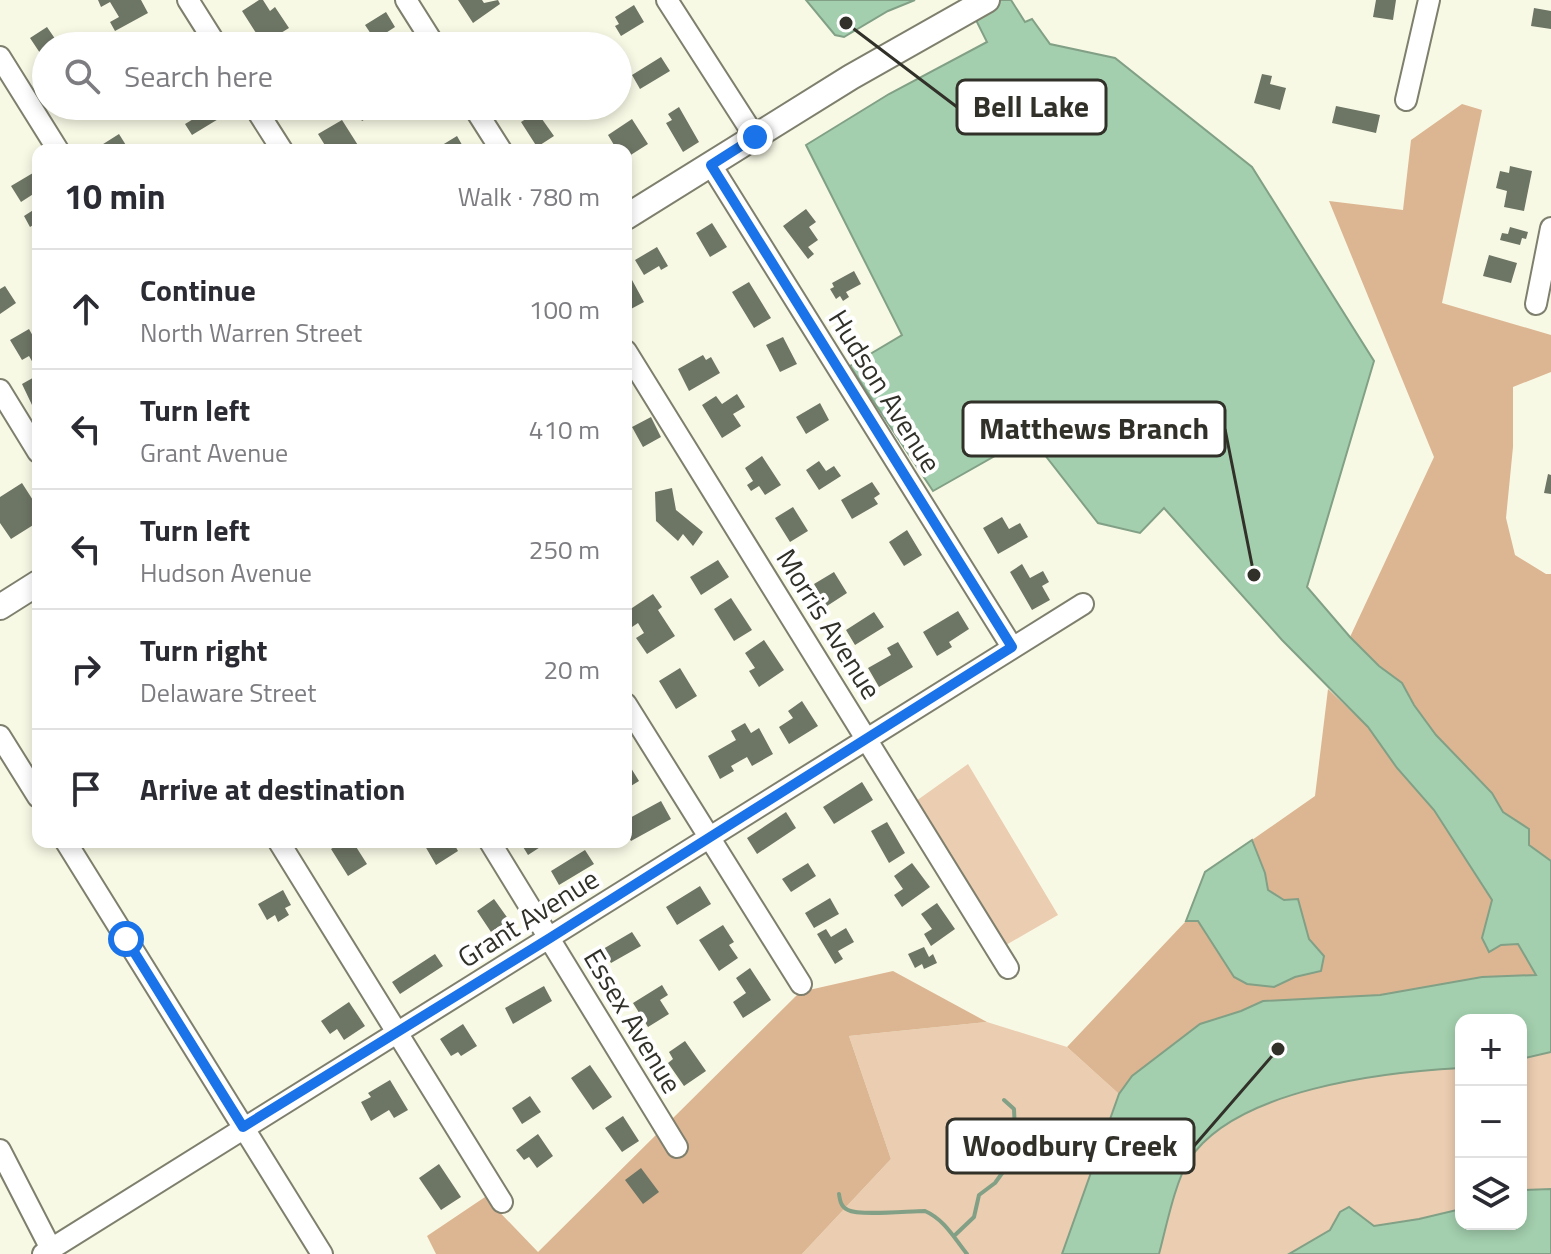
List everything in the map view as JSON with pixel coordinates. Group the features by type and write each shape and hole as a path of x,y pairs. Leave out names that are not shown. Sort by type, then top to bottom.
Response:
{"main road":[{"path":"632,213 987,0"},
{"path":"0,607 32,587"}],"street":[{"path":"188,0 208,32"},
{"path":"406,0 426,32"},
{"path":"667,0 755,137"},
{"path":"1406,100 1429,0"},
{"path":"0,57 32,108"},
{"path":"39,120 54,144"},
{"path":"263,120 278,144"},
{"path":"482,120 497,144"},
{"name":"Hudson Avenue","path":"711,165 1012,647"},
{"path":"1536,304 1551,228"},
{"name":"Morris Avenue","path":"632,361 1008,968"},
{"path":"0,390 32,442"},
{"name":"Grant Avenue","path":"47,1252 1083,604"},
{"path":"632,714 801,984"},
{"path":"0,736 32,787"},
{"path":"70,848 322,1254"},
{"path":"283,848 502,1202"},
{"name":"Essex Avenue","path":"494,848 677,1147"},
{"path":"0,1150 47,1252"}],"shaded area":[{"path":"806,0 915,0 888,11 844,37 835,35"},
{"path":"966,0 1011,0 1025,22 1032,19 1050,44 1115,58 1252,167 1374,361 1307,587 1350,637 1379,666 1402,683 1436,735 1492,793 1503,812 1529,829 1529,845 1551,861 1551,1052 1527,1058 1527,1014 1455,1014 1455,1068 1353,1080 1275,1101 1240,1116 1211,1136 1189,1160 1175,1193 1159,1254 1062,1254 1119,1094 1132,1076 1200,1024 1263,1001 1380,995 1482,977 1536,975 1518,944 1501,945 1489,952 1482,938 1492,900 1434,810 1397,768 1368,727 1282,640 1164,508 1140,533 1098,523 1030,436 933,491 850,366 902,335 806,145 889,94 987,42"},
{"path":"1462,104 1482,110 1442,303 1551,335 1551,372 1513,387 1513,447 1506,518 1515,555 1551,574 1551,861 1529,845 1529,829 1503,812 1492,793 1436,735 1402,683 1379,666 1350,637 1434,457 1329,201 1403,210 1411,140"},
{"path":"1328,689 1368,727 1397,768 1434,810 1492,900 1482,938 1489,952 1501,945 1518,944 1537,975 1482,977 1380,995 1263,1001 1200,1024 1132,1076 1119,1094 1067,1047 1186,921 1198,920 1234,977 1274,987 1295,977 1321,971 1324,956 1309,939 1298,899 1285,900 1268,890 1252,840 1315,796"},
{"path":"968,764 1058,915 1006,945 916,801"},
{"path":"1252,840 1268,890 1284,900 1298,899 1309,939 1324,956 1321,971 1295,977 1274,987 1247,984 1234,977 1198,921 1186,921 1205,872"},
{"path":"893,971 987,1022 849,1036 891,1159 802,1254 436,1254 427,1236 485,1197 538,1252 800,992"},
{"path":"987,1022 1067,1047 1119,1094 1062,1254 802,1254 891,1159 849,1036"},
{"path":"1551,1052 1551,1189 1527,1190 1527,1058"},
{"path":"1455,1068 1455,1210 1374,1226 1349,1207 1340,1212 1330,1230 1289,1254 1159,1254 1175,1193 1189,1160 1211,1136 1240,1116 1313,1089 1353,1080"},
{"path":"1551,1189 1551,1254 1289,1254 1330,1230 1340,1212 1349,1207 1374,1226 1455,1210 1455,1230 1527,1230 1527,1190"}],"building":[{"path":"98,0 141,0 148,13 115,31 110,22 119,17 110,2 101,7"},
{"path":"263,0 270,11 275,7 289,28 282,32 255,32 242,11"},
{"path":"458,0 482,0 484,3 498,0 500,4 473,23"},
{"path":"1376,0 1396,0 1393,20 1373,17"},
{"path":"634,5 644,22 628,32 619,32 615,17"},
{"path":"1534,8 1551,11 1551,29 1531,26"},
{"path":"386,12 395,27 387,32 370,32 365,25"},
{"path":"661,57 670,71 640,89 632,75"},
{"path":"1262,74 1272,76 1270,84 1286,88 1280,110 1254,103"},
{"path":"1336,106 1380,115 1376,133 1332,123"},
{"path":"679,107 699,142 683,152 666,123 672,120 668,114"},
{"path":"632,119 648,144 632,154 632,144 613,144 608,135"},
{"path":"192,120 217,120 192,135 185,124"},
{"path":"342,120 357,144 324,144 318,134"},
{"path":"543,120 554,136 542,144 535,144 521,122"},
{"path":"119,134 125,144 103,144"},
{"path":"457,136 462,144 444,144"},
{"path":"1510,166 1532,171 1524,211 1504,207 1507,191 1496,188 1500,171 1509,173"},
{"path":"32,174 32,195 21,202 11,186"},
{"path":"806,209 816,222 809,227 818,240 808,247 814,254 808,259 783,226"},
{"path":"32,211 32,226 30,227 24,216"},
{"path":"712,223 727,247 710,257 696,233"},
{"path":"1510,227 1528,232 1520,245 1500,240 1502,233 1508,234"},
{"path":"657,247 668,266 661,270 659,266 644,275 635,260"},
{"path":"1489,255 1517,263 1511,283 1483,276"},
{"path":"854,271 861,284 846,292 849,297 843,301 840,296 836,299 830,289 834,287 832,283"},
{"path":"632,280 644,302 632,308"},
{"path":"749,282 771,318 754,328 732,292"},
{"path":"5,286 16,303 0,314 0,289"},
{"path":"29,329 32,334 32,361 29,356 22,360 10,340"},
{"path":"783,337 797,364 780,372 766,345"},
{"path":"703,355 706,360 711,357 720,373 689,391 678,369"},
{"path":"32,378 32,405 22,384"},
{"path":"737,394 745,407 733,414 741,426 722,438 702,405 716,396 722,404"},
{"path":"820,403 829,420 806,434 796,417"},
{"path":"651,417 661,437 643,447 632,427"},
{"path":"762,456 781,485 765,495 759,486 751,491 747,485 753,481 745,468"},
{"path":"819,461 826,471 834,466 841,476 819,490 806,470"},
{"path":"1548,474 1551,475 1551,494 1544,493"},
{"path":"872,482 880,494 874,498 878,504 852,519 841,500"},
{"path":"22,483 32,499 32,526 11,539 0,523 0,497"},
{"path":"672,488 676,510 703,532 693,546 683,534 678,541 656,521 655,492"},
{"path":"793,507 808,531 790,542 775,518"},
{"path":"1002,517 1009,529 1020,523 1028,537 998,554 983,528"},
{"path":"907,530 922,555 904,566 889,542"},
{"path":"718,560 729,577 701,595 690,577"},
{"path":"1022,564 1030,578 1043,571 1049,582 1042,586 1050,600 1032,610 1010,572"},
{"path":"834,572 847,593 827,606 814,584"},
{"path":"653,594 662,607 658,610 675,636 647,654 636,638 644,633 638,623 632,627 632,608"},
{"path":"731,598 752,630 734,641 714,609"},
{"path":"958,611 969,629 949,642 952,647 937,656 923,632"},
{"path":"874,612 884,627 855,645 846,630"},
{"path":"764,640 784,670 759,687 749,671 755,668 745,653"},
{"path":"898,642 913,667 879,687 868,668 891,655 887,648"},
{"path":"680,668 697,696 676,709 659,681"},
{"path":"802,701 818,726 789,744 779,727 793,718 788,711"},
{"path":"745,723 751,733 759,728 773,754 752,766 747,757 731,766 734,771 720,779 708,756 736,740 731,731"},
{"path":"632,770 639,781 632,785"},
{"path":"862,782 873,800 834,824 823,807"},
{"path":"661,801 671,819 632,840 632,817"},
{"path":"786,812 796,828 757,854 747,838"},
{"path":"887,822 905,853 889,863 871,831"},
{"path":"357,848 367,864 348,876 331,849"},
{"path":"426,848 456,848 458,851 436,865"},
{"path":"524,848 539,848 528,855"},
{"path":"585,850 594,864 559,885 551,871"},
{"path":"808,863 816,876 791,892 782,879"},
{"path":"912,863 930,887 902,907 894,895 903,889 894,876"},
{"path":"700,886 711,904 677,925 666,907"},
{"path":"283,890 291,905 285,908 289,915 278,922 275,915 267,920 258,904"},
{"path":"830,898 839,914 814,928 805,913"},
{"path":"494,899 509,920 491,932 477,911"},
{"path":"937,903 955,929 931,946 924,934 932,929 921,914"},
{"path":"723,925 734,942 729,945 738,958 719,971 699,940"},
{"path":"846,928 854,942 838,951 843,959 835,964 817,934 826,929 831,937"},
{"path":"632,932 641,946 611,963 603,949"},
{"path":"924,947 929,957 933,954 937,963 924,969 922,964 915,968 908,954"},
{"path":"435,954 443,966 400,994 392,982"},
{"path":"750,968 771,1000 743,1018 733,1002 746,993 736,978"},
{"path":"662,985 668,995 660,1000 669,1014 648,1027 633,1003"},
{"path":"544,986 552,1001 513,1024 505,1008"},
{"path":"349,1002 365,1026 344,1040 337,1029 330,1034 321,1021"},
{"path":"463,1024 477,1046 461,1056 458,1052 451,1056 440,1039"},
{"path":"685,1041 706,1071 684,1086 668,1063 673,1059 669,1052"},
{"path":"590,1065 612,1097 593,1110 571,1078"},
{"path":"390,1080 408,1110 394,1118 389,1110 371,1121 361,1102 371,1097 368,1093"},
{"path":"530,1096 541,1112 522,1124 512,1108"},
{"path":"623,1116 639,1141 622,1152 605,1128"},
{"path":"538,1134 553,1156 537,1168 529,1157 524,1160 516,1150"},
{"path":"439,1164 461,1197 441,1210 419,1178"},
{"path":"641,1168 659,1192 643,1204 625,1180"}],"waterway":[{"path":"954,1236 974,1217 979,1195 995,1183 1008,1165 1007,1146 1015,1132 1014,1109 1004,1100"},
{"path":"839,1194 844,1207 854,1212 925,1211 944,1224 967,1254"}],"place":[{"name":"Bell Lake","path":"846,23"},
{"name":"Matthews Branch","path":"1254,575"},
{"name":"Woodbury Creek","path":"1278,1049"}],"route":[{"path":"126,939 243,1127 1012,647 711,165 755,137"}]}
